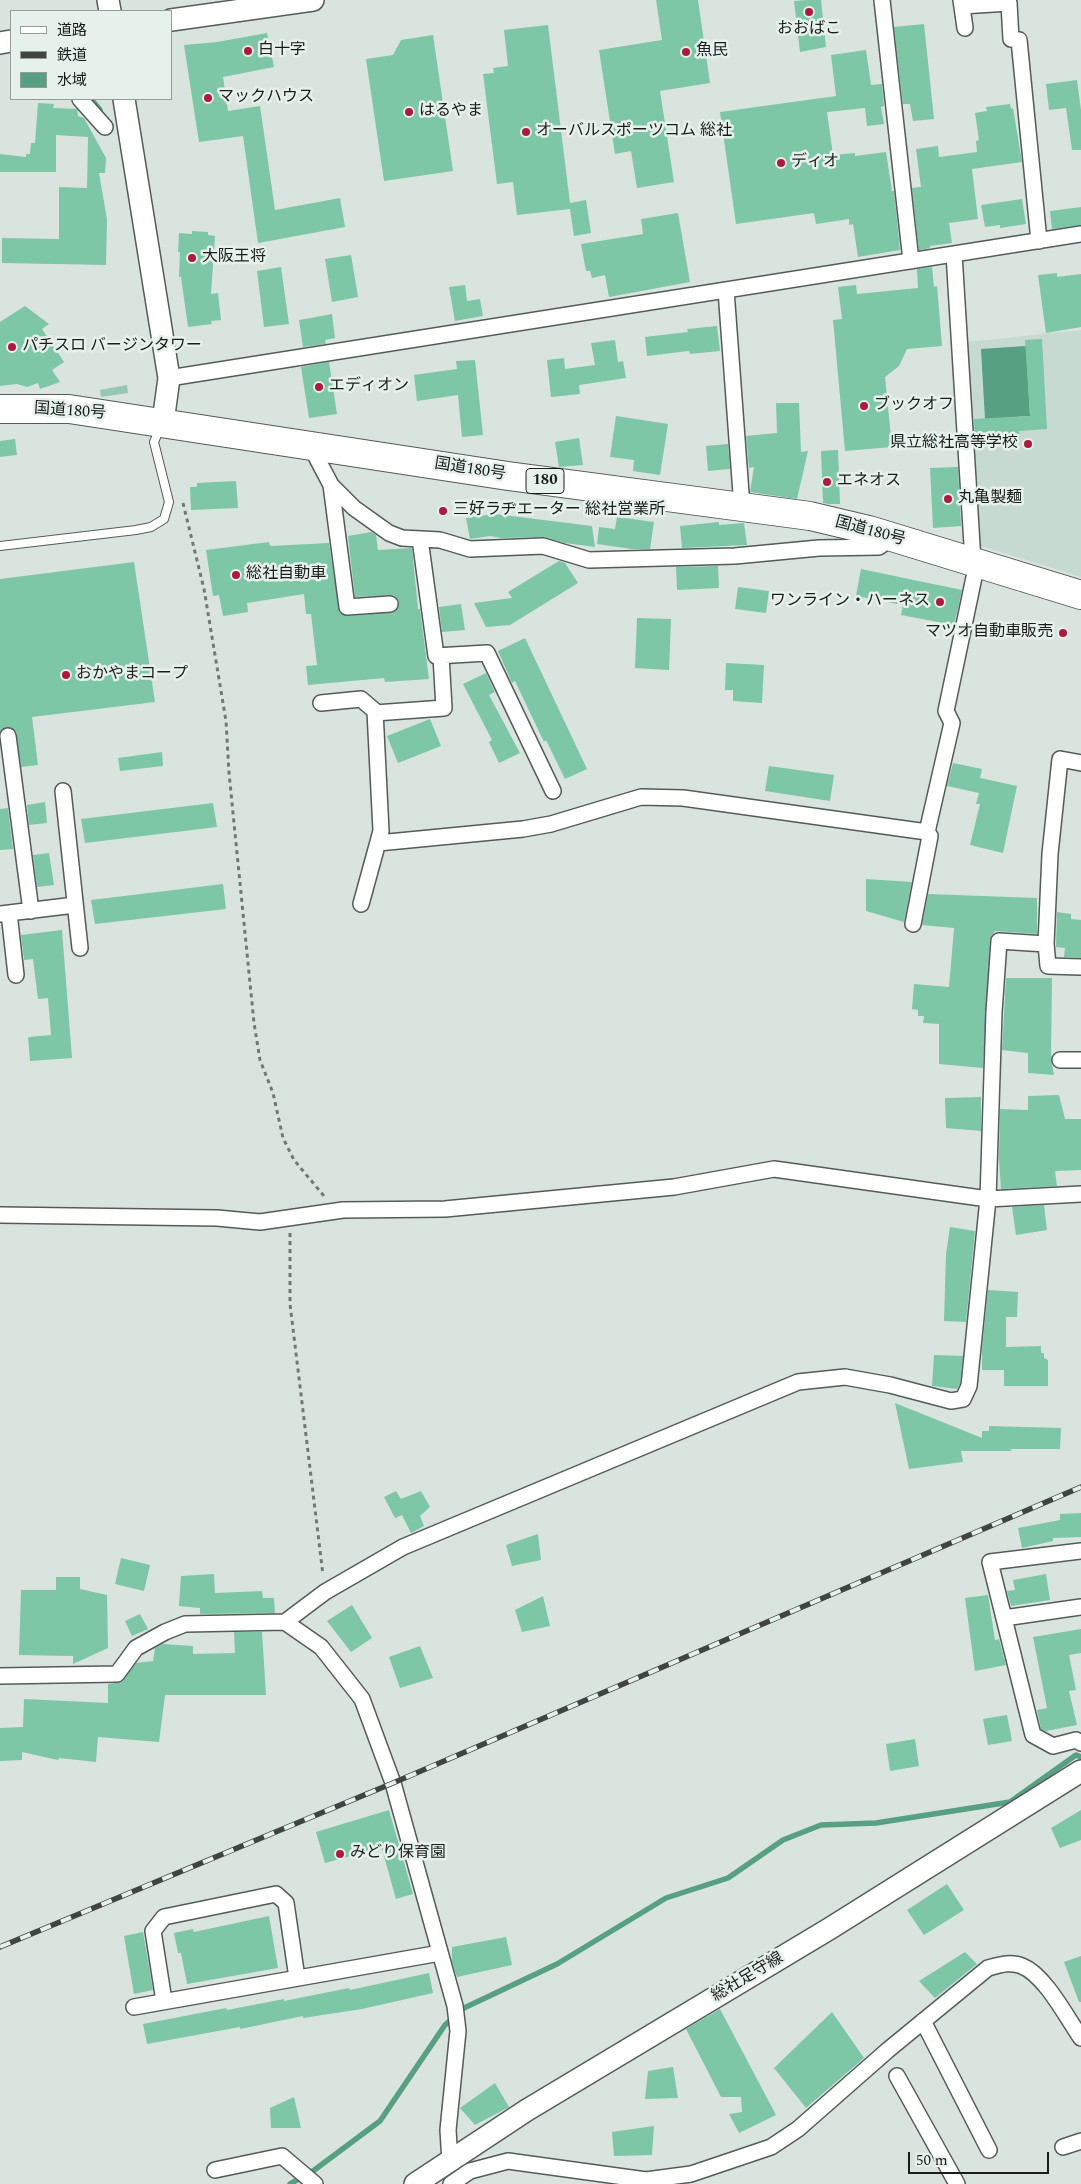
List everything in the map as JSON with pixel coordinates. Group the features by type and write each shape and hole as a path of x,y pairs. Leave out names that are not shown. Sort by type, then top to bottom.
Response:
{"highway":[{"name":"国道180号","path":"0,409 69,409 508,476 810,516 893,537 1081,595"}],"main road":[{"path":"172,20 313,0"},
{"path":"124,100 169,378 163,422"},
{"name":"総社足守線","path":"415,2184 447,2175 528,2110 829,1929 1081,1771"}],"street":[{"path":"882,0 911,260"},
{"path":"965,28 962,3 1009,3 1011,39 1019,40 1039,241"},
{"path":"81,100 105,128"},
{"path":"169,378 1081,234"},
{"path":"913,924 930,836 927,832 952,723 946,711 976,562 954,254"},
{"path":"726,290 742,507"},
{"path":"310,445 331,485 354,508 389,533 402,538 440,540 470,549 543,546 589,560 735,556 819,548 879,546 893,537"},
{"path":"331,485 347,607 390,604"},
{"path":"420,539 436,656 487,653 553,791"},
{"path":"375,713 444,708 441,656"},
{"path":"321,703 361,700 375,711 381,831 362,904"},
{"path":"8,736 31,911"},
{"path":"1081,763 1060,759 1050,854 1046,944 1048,966 1081,967"},
{"path":"63,791 80,948"},
{"path":"378,843 523,829 551,824 641,797 683,798 927,832"},
{"path":"16,975 5,914 75,905"},
{"path":"0,1676 118,1674 136,1648 165,1632 185,1624 285,1622 325,1592 403,1547 798,1382 845,1377 890,1384 951,1401 963,1399 969,1386 988,1199 994,1012 999,941 1046,944"},
{"path":"1060,1060 1081,1060"},
{"path":"0,1214 218,1218 260,1222 339,1211 445,1208 674,1187 774,1169 988,1199 1081,1194"},
{"path":"1079,1738 1053,1746 1033,1735 990,1562 1081,1551"},
{"path":"1004,1618 1081,1608"},
{"path":"285,1622 321,1647 362,1699 393,1783 455,2006 458,2031 448,2130 447,2175 508,2162 572,2177 646,2180 691,2174 771,2147 798,2129 923,2021 988,1968 1006,1963 1022,1966 1038,1975 1081,2038"},
{"path":"164,2001 153,1931 164,1917 276,1894 286,1902 297,1978"},
{"path":"134,2007 440,1953"},
{"path":"923,2021 990,2150"},
{"path":"897,2076 957,2184"},
{"path":"1063,2147 1081,2141"},
{"path":"215,2170 282,2156 308,2178"}],"lane":[{"path":"0,546 136,530 151,527 164,519 169,502 154,442 163,422"}],"path":[{"path":"182,497 204,589 226,721 229,773 254,1023 260,1060 273,1093 283,1138 294,1160 339,1211"},
{"path":"290,1218 290,1304 325,1592"}],"shaded area":[{"name":"県立総社高等学校","path":"1081,330 1081,577 981,546 967,342"},
{"path":"127,385 128,393 101,397 100,390"}],"water":[{"path":"1026,346 1030,416 985,419 981,349"}],"building":[{"path":"656,0 698,0 710,83 660,91 674,182 637,188 631,151 615,154 599,50 662,40"},
{"path":"821,0 826,47 800,52 794,1"},
{"path":"924,24 934,119 913,121 910,104 903,104 894,27"},
{"path":"548,25 570,203 586,200 591,233 574,236 570,209 517,215 513,182 497,184 483,74 494,73 493,68 508,66 504,30"},
{"path":"267,33 274,67 223,77 228,111 260,106 275,210 340,198 345,227 258,243 243,136 199,142 184,45 217,42"},
{"path":"433,35 453,171 384,181 366,59 393,55 401,40"},
{"name":"ディオ","path":"866,50 871,85 882,84 884,106 881,107 884,124 867,126 865,108 827,112 833,155 855,153 855,156 886,152 892,191 894,191 900,250 858,257 853,224 849,225 849,219 816,224 814,213 736,224 720,112 836,96 831,55"},
{"path":"1077,80 1081,110 1081,150 1072,150 1066,108 1049,110 1046,84"},
{"path":"38,103 54,104 53,108 77,109 78,116 84,118 106,158 105,173 99,173 107,219 106,265 2,263 2,238 59,239 59,187 87,188 88,137 56,135 56,172 0,172 0,154 26,157 26,154 30,154 31,143 35,143"},
{"path":"1010,104 1011,109 1013,108 1022,162 972,169 978,219 949,223 952,243 930,246 930,248 919,250 912,188 921,187 916,149 938,146 939,157 977,152 976,141 979,140 975,113 987,111 986,107"},
{"path":"1022,199 1026,224 1000,228 1000,225 985,227 981,205"},
{"path":"1081,207 1081,225 1052,229 1050,211"},
{"path":"678,213 690,282 609,297 605,275 592,278 590,271 586,271 581,244 643,234 641,219"},
{"path":"192,231 208,232 208,235 215,236 211,294 218,293 221,320 211,321 212,324 188,327 181,277 179,277 180,252 178,252 179,233 192,234"},
{"path":"351,255 358,297 332,302 325,259"},
{"path":"281,267 289,324 264,327 257,271"},
{"path":"932,267 934,287 937,286 942,346 907,349 899,366 885,377 892,447 845,451 833,320 842,319 838,287 856,285 857,294 918,288 917,269"},
{"path":"1057,273 1057,277 1081,274 1081,327 1046,333 1038,275"},
{"path":"465,285 467,301 480,299 483,316 455,321 449,287"},
{"path":"25,306 49,324 42,329 64,362 52,370 60,382 40,389 38,383 27,387 17,384 0,386 0,322"},
{"path":"332,314 335,338 325,340 326,344 303,347 299,320"},
{"path":"717,326 720,351 690,354 689,351 647,356 645,337 688,332 687,329"},
{"path":"1042,339 1047,429 1019,431 1020,439 975,441 974,419 1030,416 1025,340"},
{"path":"615,340 618,362 623,361 626,378 579,385 580,394 551,397 547,360 564,358 565,369 595,365 591,343"},
{"path":"475,360 483,435 462,437 458,395 417,401 414,375 457,369 456,361"},
{"path":"329,362 337,414 309,418 301,367"},
{"path":"776,403 799,403 801,452 808,451 797,499 750,492 754,467 749,468 746,436 777,433"},
{"path":"616,416 668,424 660,475 633,471 634,460 610,457"},
{"path":"579,438 583,465 559,467 555,442"},
{"path":"15,439 17,455 0,457 0,441"},
{"path":"728,444 730,469 708,471 706,446"},
{"path":"838,450 840,504 823,503 821,451"},
{"path":"958,467 961,526 933,528 930,468"},
{"path":"236,481 238,508 191,510 190,487 197,487 197,483"},
{"path":"495,514 592,526 595,547 565,543 543,537 502,538 490,536 470,539 466,518"},
{"path":"617,517 654,522 650,549 632,549 597,544 599,527 615,529"},
{"path":"719,522 719,525 744,523 747,545 682,548 680,526"},
{"path":"371,532 376,535 378,550 412,548 418,609 420,609 429,679 385,682 384,678 308,685 306,666 317,665 311,614 306,614 304,594 247,603 248,612 223,616 219,595 213,596 206,550 269,542 270,546 329,543 340,613 348,616 395,612 399,604 394,595 355,597 348,536"},
{"path":"559,561 565,563 578,583 510,625 486,627 474,603 512,598 508,592"},
{"path":"134,562 155,702 32,717 38,765 21,767 16,731 7,727 0,731 0,579"},
{"path":"718,566 719,588 677,590 676,567"},
{"path":"861,569 962,590 954,625 901,615 903,605 856,596"},
{"path":"738,587 769,591 766,613 735,609"},
{"path":"461,604 465,630 442,632 439,607"},
{"path":"637,618 671,619 669,670 635,668"},
{"path":"525,638 587,769 565,779 546,740 544,742 515,681 512,683 498,651"},
{"path":"726,663 764,665 762,703 733,701 733,690 725,690"},
{"path":"486,673 495,692 489,695 520,753 499,763 489,742 492,740 463,684"},
{"path":"430,719 441,746 398,763 387,736"},
{"path":"162,752 163,766 120,771 118,758"},
{"path":"953,763 982,769 980,778 1017,786 1003,853 970,845 980,804 976,804 979,793 947,786"},
{"path":"769,766 834,775 830,801 765,791"},
{"path":"45,802 47,823 29,825 27,805"},
{"path":"213,803 217,827 85,843 81,819"},
{"path":"8,808 13,849 0,850 0,809"},
{"path":"49,853 54,885 37,887 33,855"},
{"path":"866,879 912,882 904,922 866,911"},
{"path":"223,884 226,909 95,924 91,900"},
{"path":"928,894 1037,898 1037,934 995,931 990,940 983,1068 939,1064 939,1024 923,1023 924,1016 918,1016 918,1010 912,1009 914,984 949,987 954,928 922,925"},
{"path":"1057,912 1071,914 1071,919 1081,920 1081,958 1064,957 1065,948 1056,947"},
{"path":"62,930 72,1058 30,1061 28,1037 51,1035 48,998 38,999 33,959 24,960 21,935"},
{"path":"1006,978 1052,978 1051,1060 1054,1075 1028,1073 1028,1053 1002,1050"},
{"path":"1059,1095 1065,1119 1081,1119 1081,1170 1055,1171 1057,1186 1001,1189 999,1159 1000,1109 1028,1110 1028,1096"},
{"path":"981,1097 981,1131 946,1128 945,1098"},
{"path":"1044,1205 1047,1230 1016,1235 1012,1207"},
{"path":"950,1227 975,1231 966,1322 944,1321 946,1254"},
{"path":"988,1290 1018,1292 1017,1317 1006,1317 1006,1347 1041,1346 1041,1353 1044,1353 1044,1358 1048,1360 1048,1386 1004,1386 1004,1370 982,1370"},
{"path":"934,1355 963,1356 960,1384 957,1389 932,1386"},
{"path":"895,1403 982,1438 982,1431 989,1431 989,1426 1061,1428 1060,1449 961,1451 963,1462 909,1469"},
{"path":"396,1491 401,1499 421,1491 430,1507 420,1516 424,1526 411,1533 402,1515 395,1518 384,1497"},
{"path":"1081,1513 1081,1537 1053,1538 1053,1541 1022,1548 1018,1528 1060,1520 1060,1514"},
{"path":"538,1534 541,1560 512,1566 506,1545"},
{"path":"121,1558 150,1565 144,1591 115,1584"},
{"path":"214,1574 215,1593 262,1591 263,1598 274,1598 275,1613 200,1614 200,1608 179,1606 181,1576"},
{"path":"1046,1574 1050,1600 1011,1606 1007,1591 1015,1590 1013,1580"},
{"path":"56,1577 80,1577 80,1589 107,1595 108,1648 73,1664 73,1656 19,1655 21,1590 56,1590"},
{"path":"988,1595 995,1640 999,1639 1006,1665 975,1671 965,1598"},
{"path":"543,1596 550,1626 522,1632 515,1610"},
{"path":"352,1605 372,1638 351,1652 327,1621"},
{"path":"140,1614 148,1629 132,1636 125,1621"},
{"path":"1081,1629 1081,1653 1069,1655 1076,1690 1069,1691 1077,1725 1046,1731 1041,1729 1037,1710 1047,1708 1033,1637"},
{"path":"234,1632 262,1632 266,1695 165,1695 159,1742 98,1737 96,1762 59,1758 58,1760 22,1752 22,1760 0,1761 0,1728 23,1727 24,1699 108,1703 108,1684 122,1682 136,1663 153,1661 155,1648 163,1644 193,1646 193,1654 235,1653"},
{"path":"420,1646 433,1678 400,1688 389,1657"},
{"path":"1007,1715 1012,1741 988,1745 983,1719"},
{"path":"915,1739 919,1766 890,1771 886,1744"},
{"name":"みどり保育園","path":"389,1810 413,1894 396,1899 382,1849 325,1863 316,1832"},
{"path":"1081,1810 1081,1840 1060,1848 1051,1828"},
{"path":"947,1884 964,1910 924,1935 907,1910"},
{"path":"269,1916 278,1968 187,1984 181,1953 178,1953 174,1933 193,1929 194,1932"},
{"path":"143,1932 153,1990 134,1994 124,1936"},
{"path":"506,1937 512,1965 457,1977 452,1962 452,1947"},
{"path":"965,1952 977,1964 935,1998 919,1981"},
{"path":"1081,1956 1081,2002 1079,2002 1064,1962"},
{"path":"429,1973 433,1993 362,2009 303,2018 303,2016 240,2029 240,2027 147,2044 143,2024 226,2008 227,2010 284,1999 284,2001 349,1988 350,1990"},
{"path":"720,2009 776,2115 739,2133 729,2114 742,2112 741,2097 721,2097 686,2029"},
{"path":"832,2012 864,2058 806,2108 774,2068"},
{"path":"673,2067 678,2098 645,2099 648,2071"},
{"path":"495,2083 509,2107 475,2125 460,2108"},
{"path":"294,2097 301,2128 271,2128 270,2108"},
{"path":"654,2126 652,2155 614,2156 612,2132"}],"waterway":[{"path":"92,100 100,110"},
{"path":"290,2184 313,2171 380,2121 445,2025 464,2008 557,1964 666,1898 728,1878 783,1840 821,1825 876,1823 1010,1802 1076,1755 1081,1757"}],"railway":[{"path":"0,1947 393,1783 1081,1487"}],"place":[{"name":"おおばこ","path":"809,12"},
{"name":"白十字","path":"248,51"},
{"name":"魚民","path":"686,52"},
{"name":"マックハウス","path":"208,98"},
{"name":"はるやま","path":"409,112"},
{"name":"オーバルスポーツコム 総社","path":"526,132"},
{"name":"ディオ","path":"781,163"},
{"name":"大阪王将","path":"192,258"},
{"name":"パチスロ バージンタワー","path":"12,347"},
{"name":"エディオン","path":"319,387"},
{"name":"ブックオフ","path":"864,406"},
{"name":"県立総社高等学校","path":"1028,444"},
{"name":"エネオス","path":"827,482"},
{"name":"丸亀製麺","path":"948,499"},
{"name":"三好ラヂエーター 総社営業所","path":"443,511"},
{"name":"総社自動車","path":"236,575"},
{"name":"ワンライン・ハーネス","path":"940,602"},
{"name":"マツオ自動車販売","path":"1063,633"},
{"name":"おかやまコープ","path":"66,675"},
{"name":"みどり保育園","path":"340,1854"}]}
